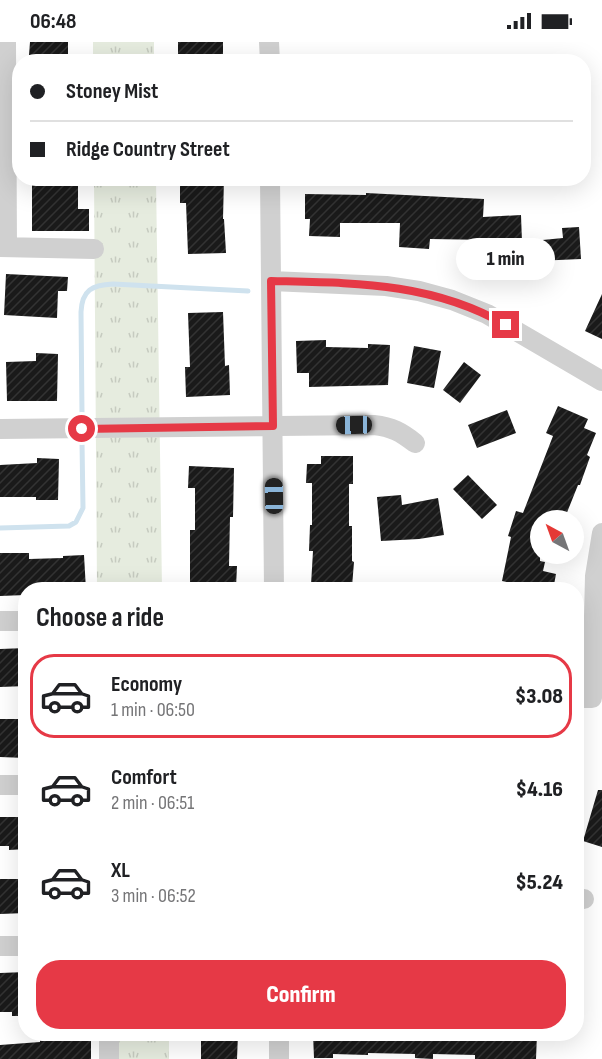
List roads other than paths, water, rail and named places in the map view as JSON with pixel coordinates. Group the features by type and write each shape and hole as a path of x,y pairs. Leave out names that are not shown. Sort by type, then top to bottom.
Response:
{"street":[{"path":"6,42 4,247 94,249"},
{"path":"270,186 274,582"},
{"path":"271,281 386,286 419,291 452,300 487,314 602,381"},
{"path":"0,429 374,425 400,431 415,443"},
{"path":"584,698 595,576 602,533"},
{"path":"0,621 18,621"},
{"path":"0,785 18,784"},
{"path":"0,946 18,946"},
{"path":"108,1059 109,1041"},
{"path":"279,1041 279,1059"}],"waterway":[{"path":"82,414 81,312 83,298 94,287 113,284 248,291"},
{"path":"0,528 69,526 76,522 83,508 82,442"}]}
